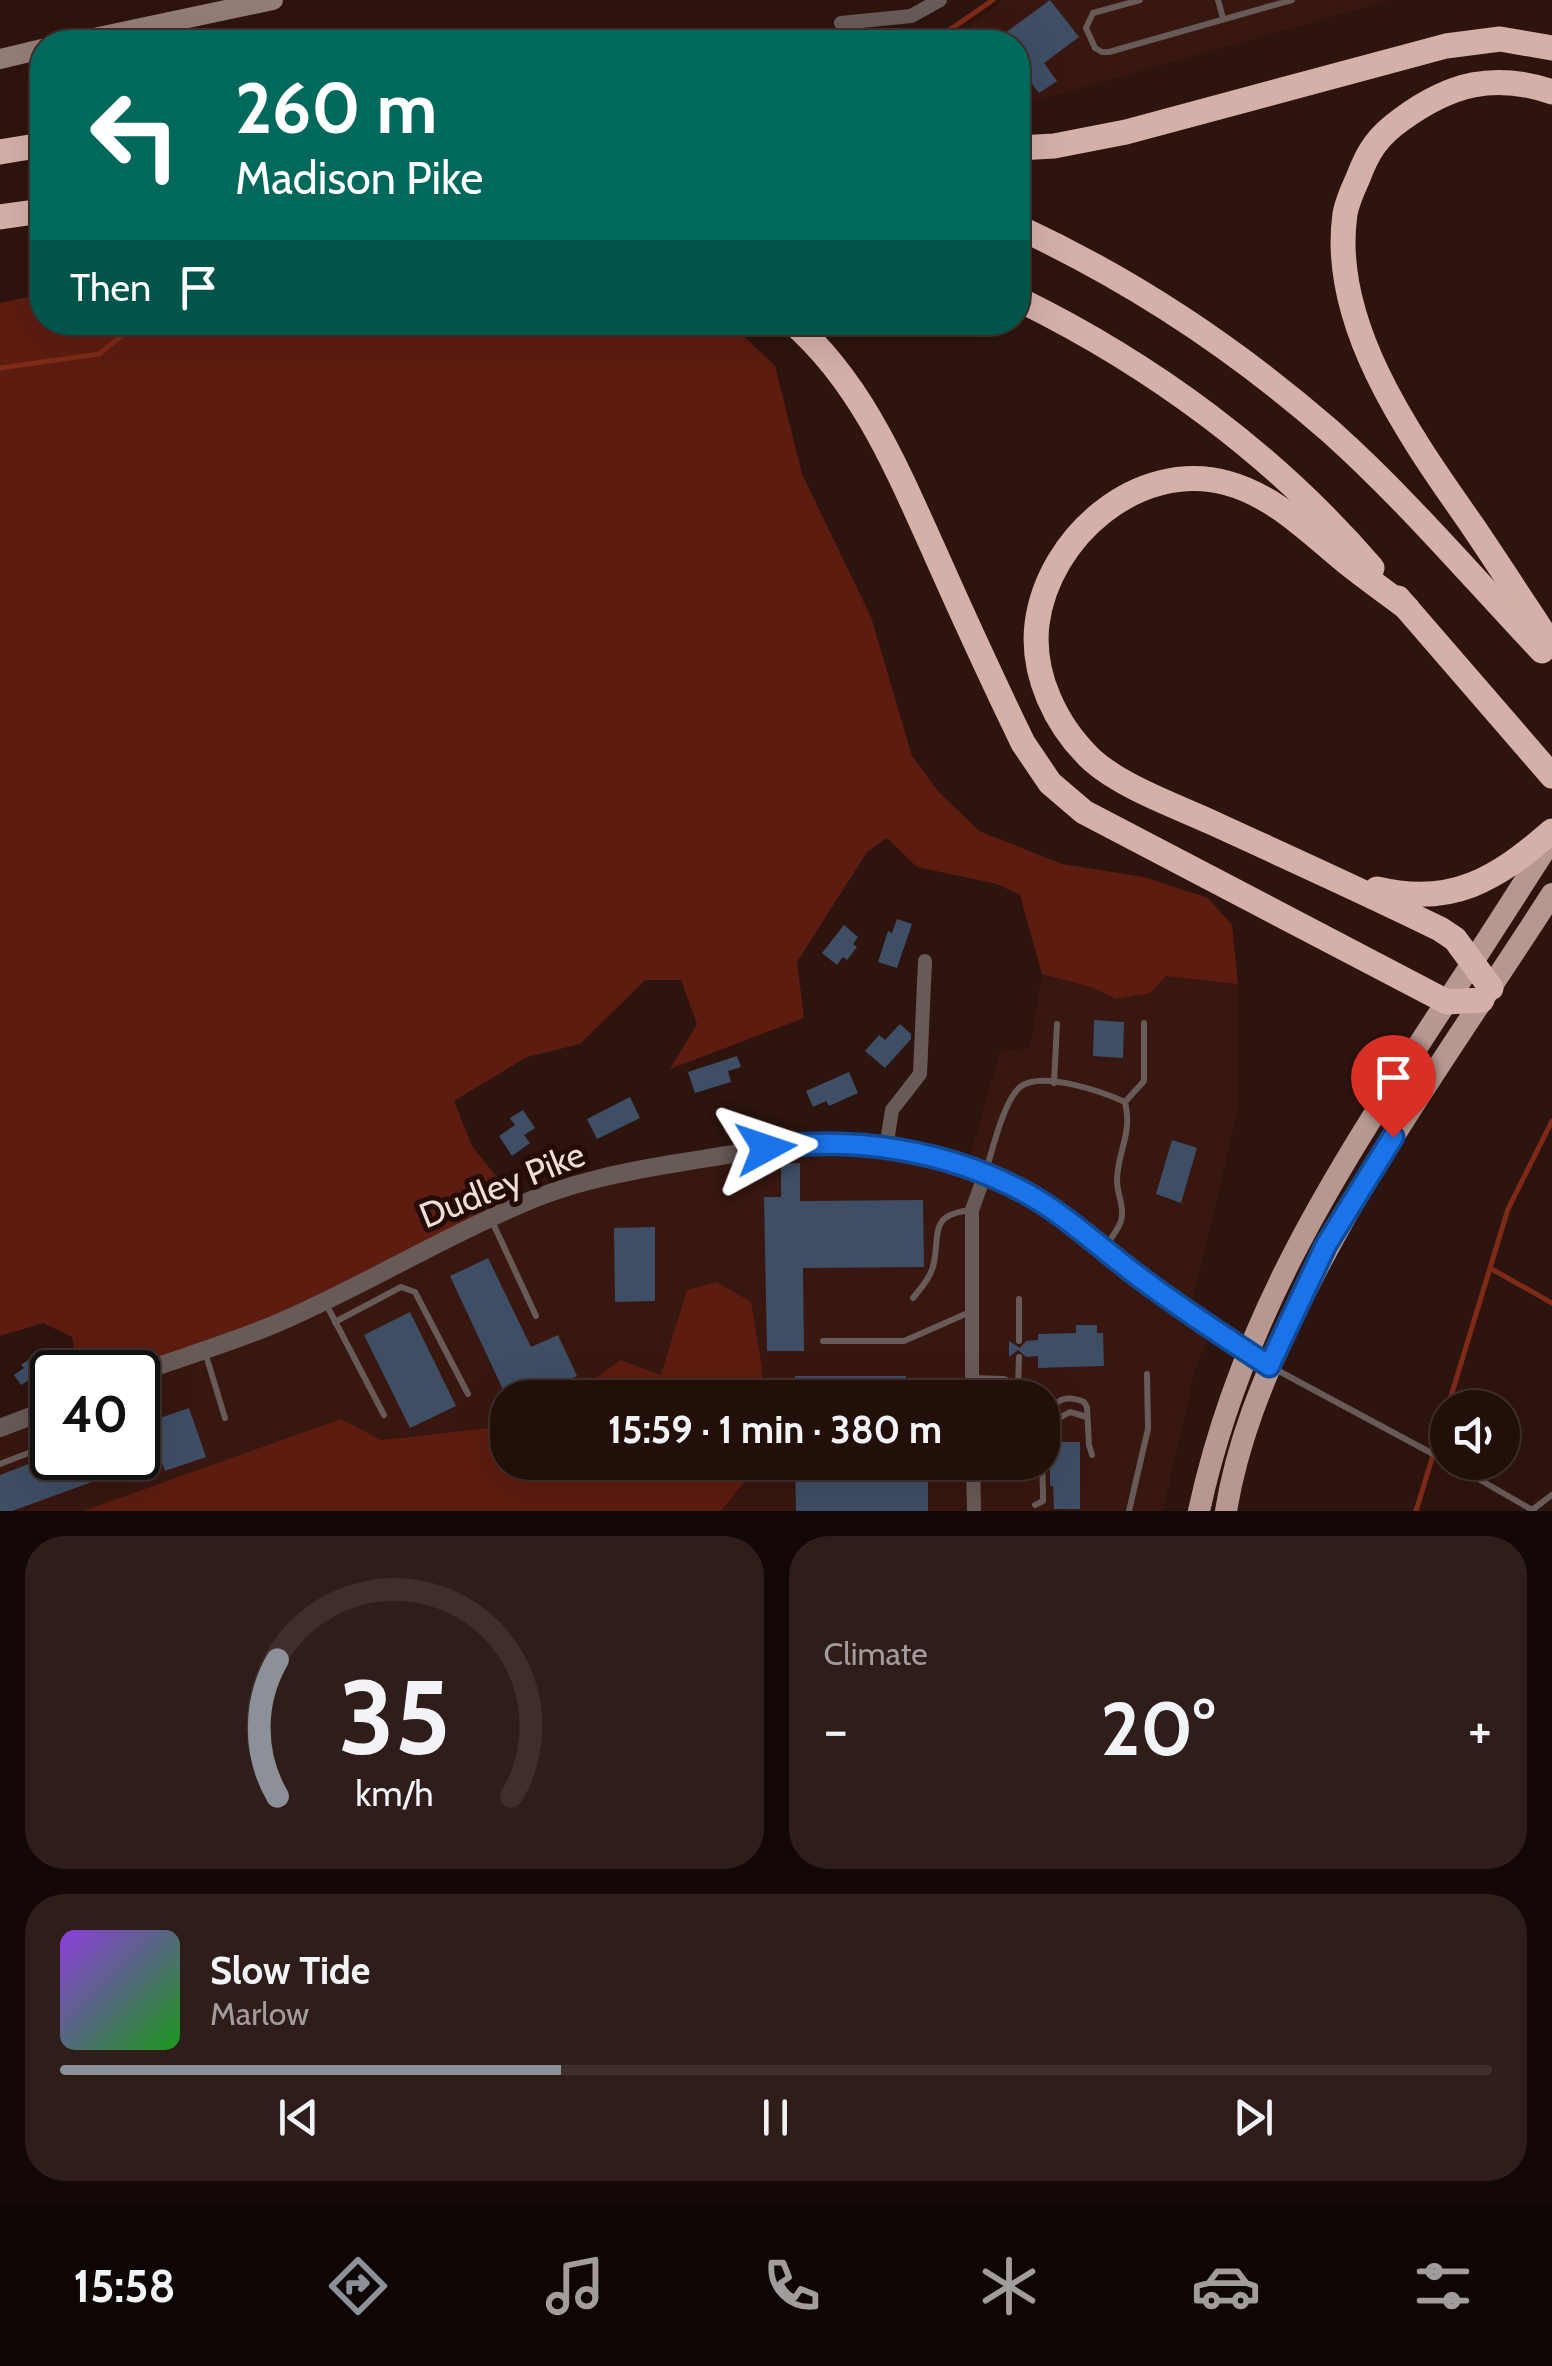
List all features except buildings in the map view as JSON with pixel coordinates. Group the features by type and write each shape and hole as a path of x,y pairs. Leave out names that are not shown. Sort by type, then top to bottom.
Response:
{"highway":[{"path":"1030,147 1126,132 1446,46 1500,39 1552,48"},
{"path":"1552,92 1500,82 1462,86 1430,99 1383,132 1369,150 1345,210 1343,245 1349,292 1370,356 1410,436 1552,646"},
{"path":"0,152 30,147"},
{"path":"0,217 30,212"},
{"path":"1030,233 1138,290 1268,380 1393,492 1552,662"},
{"path":"1030,305 1154,378 1242,442 1334,524 1552,776"},
{"path":"806,335 851,387 892,458 1022,742 1050,783 1084,812 1447,1002 1486,994 1472,963 1455,939 1440,928 1157,798 1092,760 1074,739 1043,686 1037,657 1037,625 1043,598 1059,564 1082,531 1103,511 1142,487 1190,480 1224,482 1276,506 1407,608"},
{"path":"1336,880 1404,896 1450,892 1488,880 1552,835"}],"main road":[{"path":"131,30 272,0"},
{"path":"0,58 30,52"},
{"path":"1199,1511 1224,1415 1246,1351 1325,1191 1552,835"},
{"path":"1226,1511 1239,1451 1269,1366 1326,1245 1552,894"}],"street":[{"path":"841,23 910,16 940,0"},
{"path":"886,1148 892,1110 920,1074 924,962"},
{"name":"Dudley Pike","path":"160,1365 276,1324 490,1218 560,1188 652,1167 790,1145 829,1143 918,1153 985,1174 1026,1194 1189,1314 1269,1366"},
{"path":"972,1378 972,1210 985,1174"},
{"path":"0,1428 30,1416"},
{"path":"973,1480 974,1511"}],"lane":[{"path":"1140,0 1093,12 1086,28 1095,48 1109,52 1292,0"},
{"path":"1218,0 1222,18"},
{"path":"1125,1102 1144,1080 1144,1023"},
{"path":"1054,1082 1057,1024"},
{"path":"985,1174 1010,1101 1021,1086 1034,1081 1054,1082 1102,1091 1125,1102"},
{"path":"1104,1250 1120,1222 1122,1207 1117,1182 1129,1119 1125,1102"},
{"path":"912,1298 934,1266 939,1224 950,1212 972,1210"},
{"path":"490,1218 536,1316"},
{"path":"335,1322 402,1288 415,1292 468,1394"},
{"path":"1019,1299 1019,1341"},
{"path":"324,1301 384,1415"},
{"path":"823,1341 904,1341 971,1312"},
{"path":"204,1349 225,1418"},
{"path":"972,1378 1004,1379 1018,1386 1018,1357"},
{"path":"1269,1366 1430,1453"},
{"path":"1129,1511 1148,1428 1147,1374"},
{"path":"1060,1399 1084,1402 1092,1455"},
{"path":"1060,1418 1070,1412 1088,1418"},
{"path":"0,1464 30,1452"},
{"path":"1035,1505 1042,1502 1043,1480"},
{"path":"1483,1480 1532,1511 1552,1494"}],"shaded area":[{"path":"1003,0 1391,0 1030,103 1030,30 965,30"},
{"path":"30,297 30,335 743,335 775,366 802,474 871,617 912,756 938,791 979,831 1062,864 1144,877 1208,898 1232,925 1238,984 1166,976 1150,993 1116,999 1091,987 1042,974 1020,895 997,884 917,867 887,838 867,852 797,962 804,1018 670,1069 697,1024 681,980 645,980 580,1044 527,1057 454,1101 472,1146 519,1205 333,1297 160,1364 160,1350 74,1350 72,1337 43,1323 0,1336 0,303"},
{"path":"1042,974 1091,987 1116,999 1166,976 1238,984 1238,1111 1189,1314 1212,1329 1195,1370 1163,1511 721,1511 746,1480 1060,1480 1060,1380 762,1380 762,1368 687,1291 661,1376 490,1380 490,1428 407,1436 167,1482 83,1511 0,1511 0,1428 30,1416 30,1480 160,1480 160,1363 560,1189 789,1145 967,1167 1000,1051 1030,1048"},
{"path":"717,1282 751,1302 762,1380 593,1380 620,1360 661,1375 687,1290"},
{"path":"341,1419 381,1440 490,1428 490,1480 746,1480 721,1511 83,1511"}],"waterway":[{"path":"949,30 993,0"},
{"path":"0,368 99,354 123,335"},
{"path":"1416,1511 1508,1209 1552,1121"},
{"path":"1490,1268 1552,1303"}],"route":[{"path":"766,1148 829,1143 874,1146 918,1153 985,1174 1063,1217 1178,1306 1269,1366 1326,1245 1393,1137"}]}
